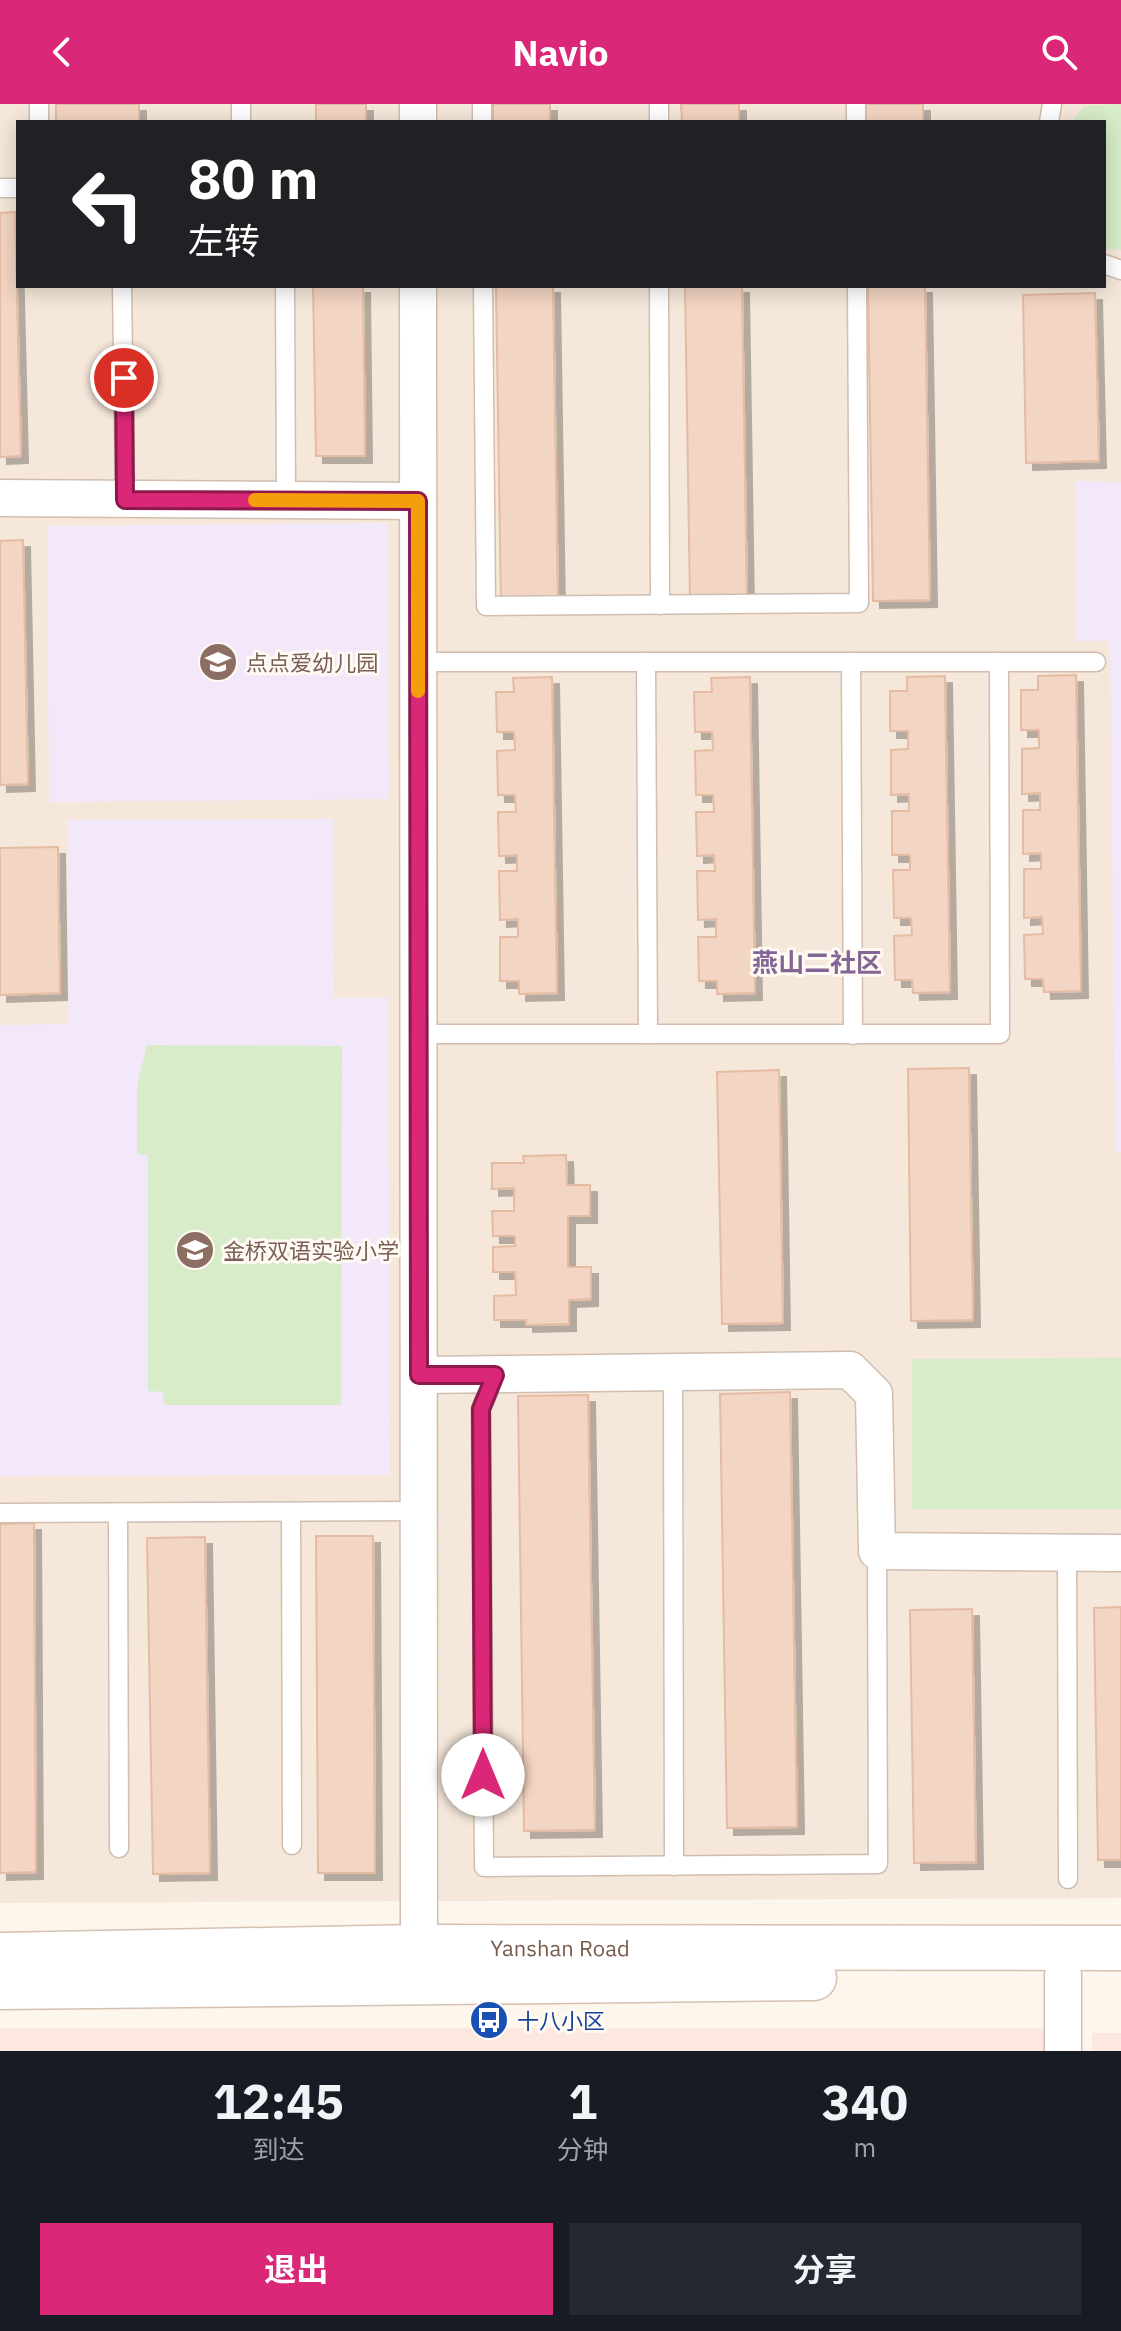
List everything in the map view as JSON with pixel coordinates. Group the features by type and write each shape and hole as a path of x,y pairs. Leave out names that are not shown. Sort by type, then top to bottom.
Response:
{"main road":[{"name":"Yanshan Road","path":"0,1955 419,1947 1121,1948"},
{"name":"Yanshan Road","path":"0,1987 1121,1976"}],"street":[{"path":"418,288 419,1947"},
{"path":"0,498 418,501"},
{"path":"419,1375 850,1370 874,1394 877,1551 1121,1553"},
{"path":"1063,1975 1063,2051"}],"lane":[{"path":"122,288 125,500"},
{"path":"285,288 286,500"},
{"path":"483,288 486,606 859,603 857,288"},
{"path":"659,288 660,605"},
{"path":"418,662 1096,662"},
{"path":"646,662 648,1034"},
{"path":"851,662 853,1035"},
{"path":"419,1034 1000,1034 999,662"},
{"path":"673,1372 674,1866"},
{"path":"495,1375 481,1409 484,1867 878,1864 877,1551"},
{"path":"0,1513 419,1511"},
{"path":"291,1512 292,1845"},
{"path":"118,1513 119,1848"},
{"path":"1067,1554 1068,1879"}],"shaded area":[{"path":"0,104 1121,104 1121,1898 0,1903"},
{"path":"1075,481 1121,482 1121,1152 1115,1152 1110,641 1076,641"},
{"name":"点点爱幼儿园","path":"387,523 389,799 49,802 47,526"},
{"name":"金桥双语实验小学","path":"333,819 334,998 388,998 390,1475 0,1476 0,1025 68,1024 67,820"},
{"path":"0,2028 1047,2028 1047,2051 0,2051"},
{"path":"1092,2033 1121,2033 1121,2051 1092,2051"}],"green space":[{"path":"1121,104 1121,250 1106,249 1106,120 1073,120 1084,106"},
{"path":"147,1045 342,1046 341,1405 164,1405 163,1392 148,1391 148,1155 137,1154 137,1085"},
{"path":"1121,1358 1121,1509 912,1509 912,1359"}],"building":[{"path":"56,104 139,104 139,120 56,120"},
{"path":"316,104 366,104 366,120 316,120"},
{"path":"493,104 550,104 550,120 493,120"},
{"path":"681,104 739,104 739,120 682,120"},
{"path":"866,104 923,104 923,120 866,120"},
{"path":"15,212 21,456 0,457 0,213"},
{"path":"313,288 363,288 365,456 316,456"},
{"path":"496,288 553,288 558,605 501,606"},
{"path":"685,288 742,288 747,602 690,603"},
{"path":"868,288 925,288 930,600 873,601"},
{"path":"1095,293 1099,461 1026,463 1023,295"},
{"path":"23,540 28,784 0,785 0,541"},
{"path":"1076,675 1081,991 1044,992 1043,979 1025,979 1024,935 1043,934 1042,917 1024,918 1024,869 1041,869 1041,853 1023,854 1023,810 1040,810 1040,793 1022,794 1022,749 1039,748 1039,730 1021,730 1021,690 1038,690 1038,676"},
{"path":"945,676 950,992 913,993 912,980 895,980 894,936 912,935 911,918 894,918 893,870 910,870 910,855 892,855 892,811 909,811 909,794 891,795 891,750 908,749 908,731 890,731 890,691 907,691 907,677"},
{"path":"552,677 557,993 519,994 519,981 500,981 500,937 518,937 518,919 500,920 499,871 517,871 517,855 499,856 498,812 516,812 515,795 498,795 497,751 515,750 514,732 497,732 496,692 514,692 513,678"},
{"path":"750,677 755,993 717,994 717,981 699,981 698,937 716,937 716,919 698,920 697,871 715,871 714,855 697,856 696,812 714,812 713,795 696,795 695,751 713,750 712,732 695,732 694,692 712,692 711,678"},
{"path":"58,847 60,993 0,995 0,848"},
{"path":"969,1068 973,1320 911,1321 908,1069"},
{"path":"779,1070 783,1323 722,1324 717,1072"},
{"path":"566,1155 567,1185 590,1185 590,1216 568,1216 568,1267 591,1267 591,1299 569,1300 569,1324 526,1325 526,1320 494,1320 494,1296 516,1295 515,1272 493,1272 493,1247 515,1246 515,1236 493,1236 492,1211 514,1211 514,1188 492,1189 492,1163 524,1163 523,1156"},
{"path":"790,1392 797,1827 727,1828 720,1394"},
{"path":"588,1395 595,1830 524,1831 518,1396"},
{"path":"34,1523 36,1872 0,1873 0,1524"},
{"path":"316,1536 373,1536 375,1873 318,1873"},
{"path":"205,1537 210,1873 153,1874 147,1538"},
{"path":"1121,1607 1121,1860 1098,1860 1094,1608"},
{"path":"972,1609 976,1862 914,1863 910,1610"}],"slow traffic":[{"path":"255,500 418,501 418,691"}],"place":[{"name":"点点爱幼儿园","path":"218,662"},
{"name":"金桥双语实验小学","path":"195,1250"},
{"name":"十八小区","path":"489,2020"}],"district":[{"name":"燕山二社区","path":"817,962"}],"route":[{"path":"124,378 125,500 418,501 419,1375 495,1375 481,1409 483,1775"}]}
